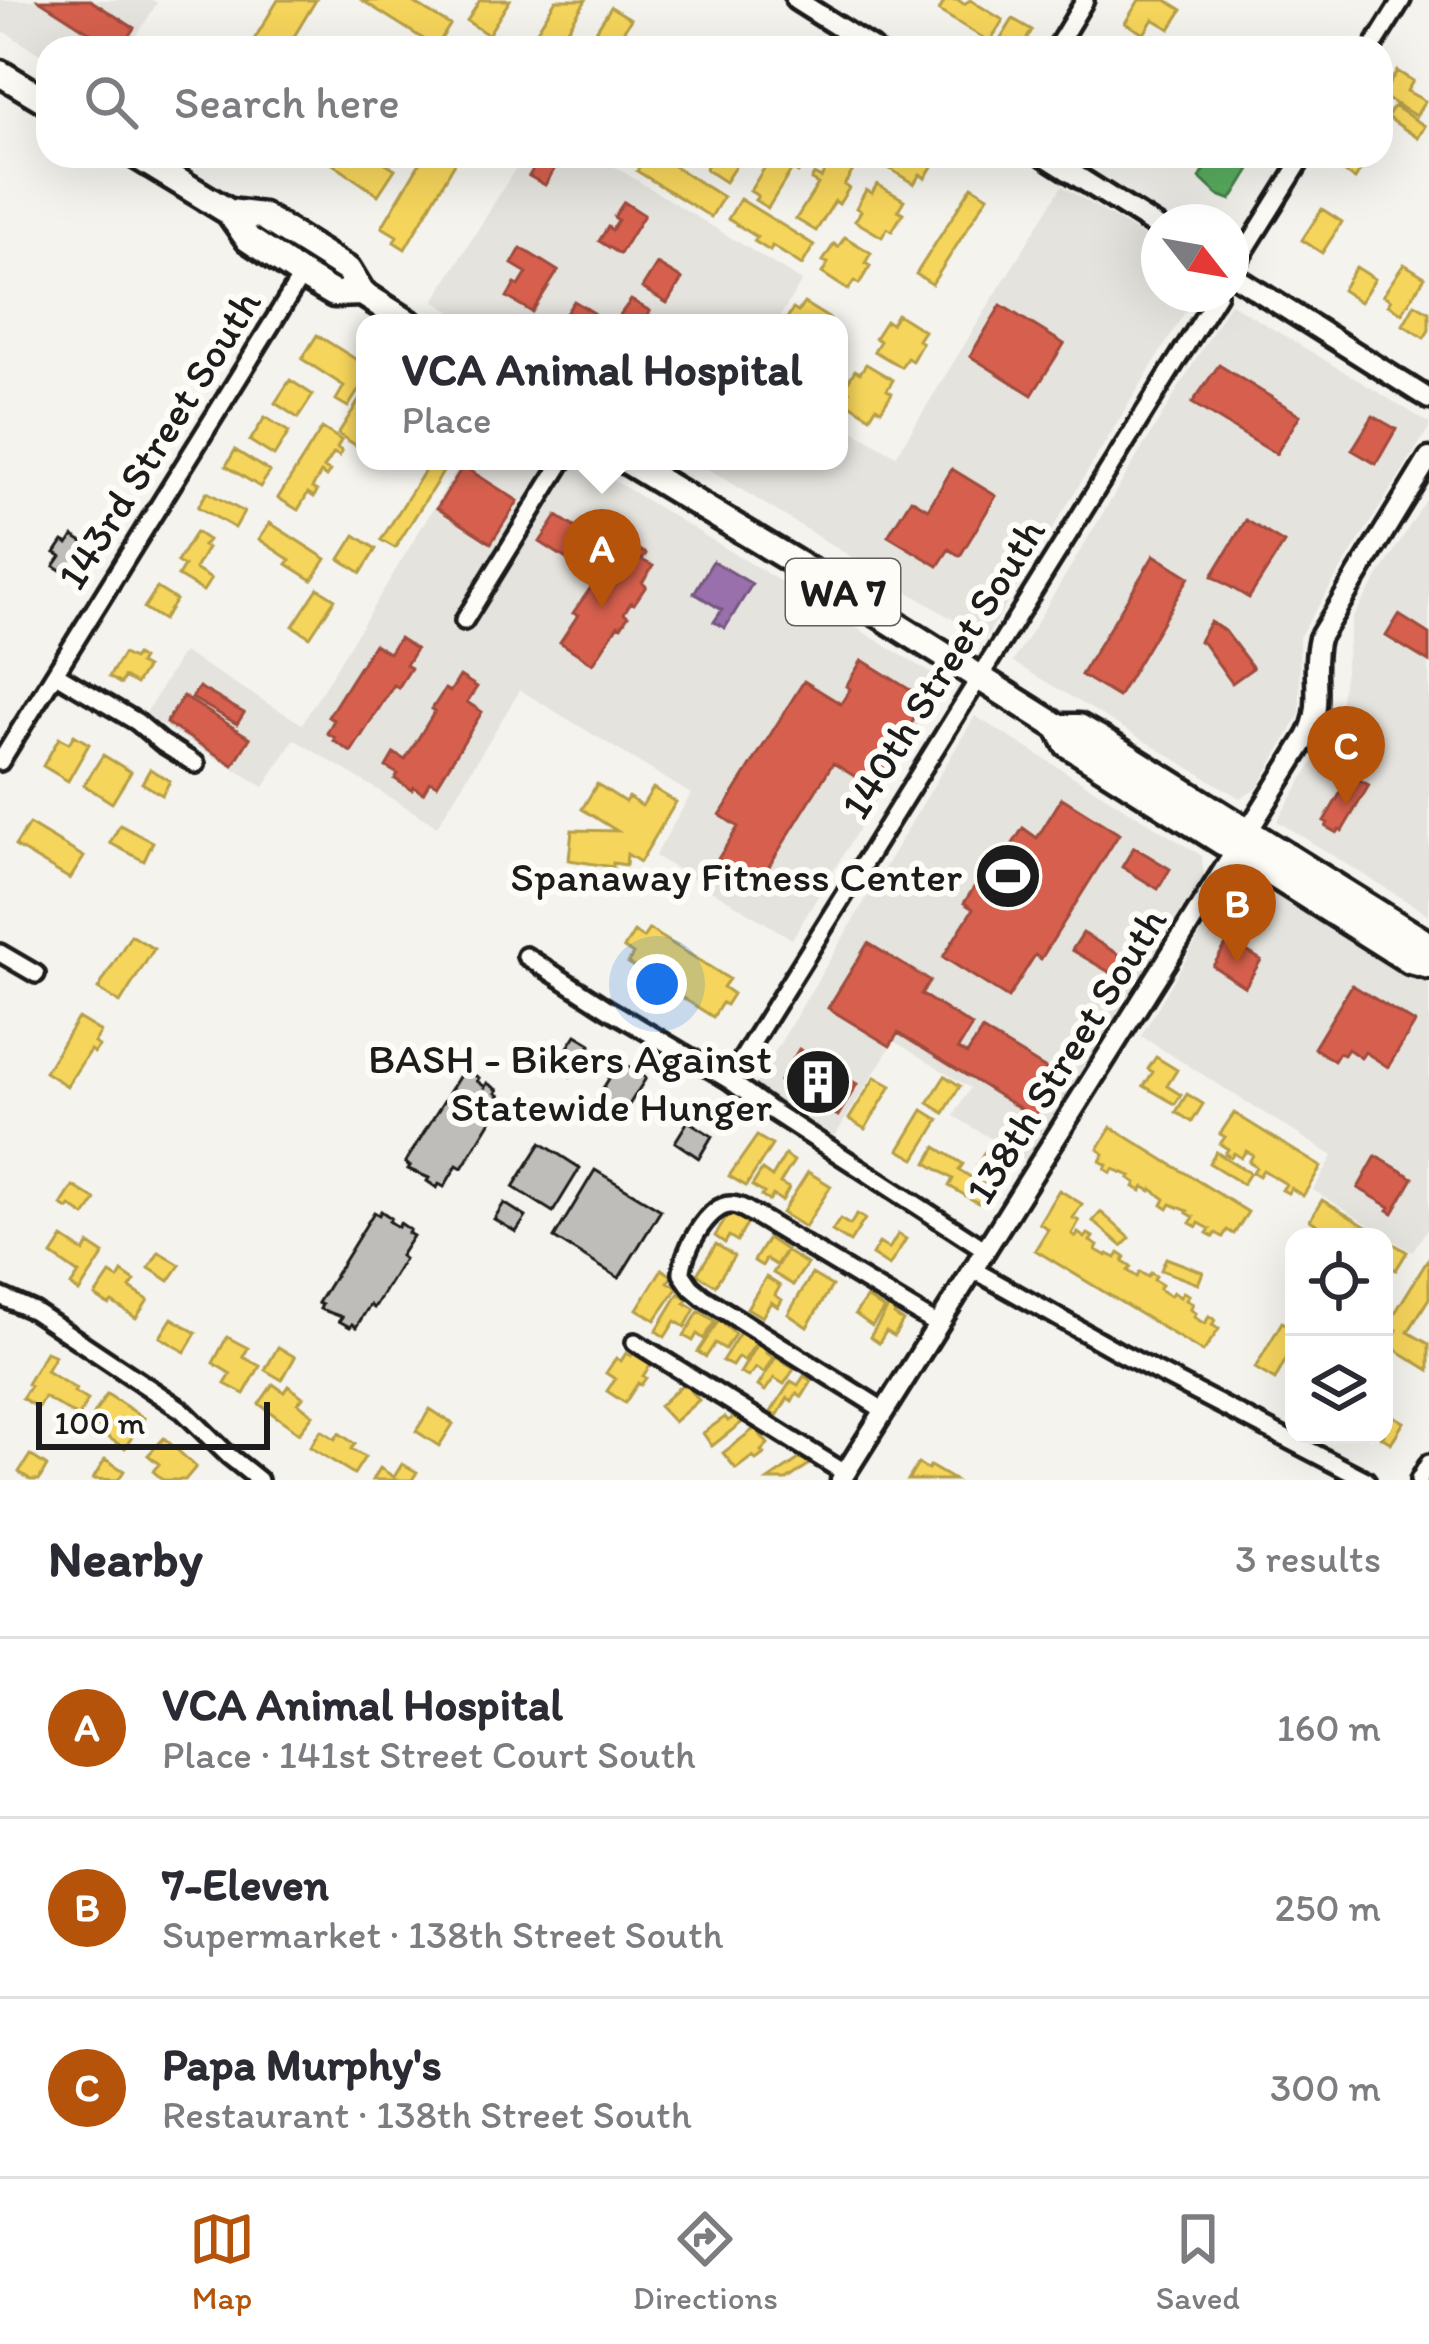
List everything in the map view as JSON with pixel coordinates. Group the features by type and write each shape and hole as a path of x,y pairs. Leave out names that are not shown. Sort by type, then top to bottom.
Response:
{"main road":[{"path":"0,73 36,95"},
{"path":"157,168 229,212 248,239 302,275 334,294 362,293"},
{"path":"229,212 262,216 348,270 362,293 396,314"},
{"name":"WA 7","path":"642,470 1058,727 1067,743 1421,940 1429,950"},
{"name":"WA 7","path":"1241,841 1410,961 1429,967"}],"street":[{"path":"796,0 853,36"},
{"path":"1063,36 1085,0"},
{"path":"1380,36 1402,0"},
{"path":"1064,168 1141,217"},
{"path":"1249,244 1297,168"},
{"name":"143rd Street South","path":"0,762 302,275"},
{"path":"1249,284 1429,398"},
{"name":"140th Street South","path":"729,1080 1207,312"},
{"name":"138th Street South","path":"843,1477 1303,745 1316,720 1315,658 1322,631 1429,458"},
{"path":"464,621 557,470"},
{"path":"56,674 196,764"},
{"path":"0,953 36,974"},
{"path":"526,956 729,1080 986,1250"},
{"path":"885,1411 691,1287 682,1274 683,1259 707,1219 724,1206 746,1210 938,1325"},
{"path":"974,1270 1121,1353 1366,1480"},
{"path":"7,1299 34,1311 182,1410 259,1480"},
{"path":"635,1342 843,1477"}],"shaded area":[{"path":"0,0 157,3 136,36 36,36 36,52 0,29"},
{"path":"516,168 617,168 802,281 782,314 455,314 434,301"},
{"path":"1062,186 1141,235 1141,312 1185,312 985,639 710,470 848,470 848,427 896,456"},
{"path":"1225,312 1245,312 1429,423 1299,637 1300,714 1257,789 1240,798 1013,662"},
{"path":"457,470 597,470 947,683 792,939 655,856 691,794 520,690 437,826 294,739 264,787 145,715 183,652 302,724"},
{"path":"1429,495 1429,915 1277,821 1338,722 1352,619"},
{"path":"975,716 1202,856 1204,878 1029,1162 954,1116 970,1088 894,1041 835,1136 754,1087"},
{"path":"1265,882 1429,984 1429,1226 1412,1252 1393,1240 1393,1228 1374,1228 1313,1190 1333,1156 1141,1036 1229,886"}],"building: Homes":[{"path":"278,0 316,0 294,36 256,36"},
{"path":"409,0 450,25 443,36 419,36 363,1"},
{"path":"480,0 510,0 488,35 467,21"},
{"path":"556,0 586,0 564,36 534,36"},
{"path":"945,0 964,4 970,0 1003,20 994,36 980,36 939,11"},
{"path":"1139,0 1166,0 1182,10 1170,29 1153,19 1144,34 1125,23"},
{"path":"611,7 631,19 620,36 593,36"},
{"path":"1013,19 1032,30 1028,36 1003,36"},
{"path":"1397,71 1413,81 1407,91 1425,101 1416,116 1393,102"},
{"path":"1393,108 1425,126 1418,138 1393,121"},
{"path":"339,168 395,169 378,195"},
{"path":"417,168 452,168 405,249 394,242 397,236 382,227"},
{"path":"677,168 723,197 711,217 637,171"},
{"path":"706,168 734,168 725,182"},
{"path":"764,168 801,168 798,173 792,169 768,208 750,191"},
{"path":"827,168 855,168 844,185 849,188 816,231 796,219 818,184 811,180 814,174 821,178"},
{"path":"889,168 931,168 914,184"},
{"path":"1339,168 1362,168 1355,179"},
{"path":"877,184 904,200 898,210 903,213 882,237 855,221 866,190 872,193"},
{"path":"972,186 988,196 932,284 916,274"},
{"path":"740,199 814,245 802,265 772,246 770,251 728,219"},
{"path":"1322,209 1342,222 1322,253 1302,240"},
{"path":"845,237 871,253 865,263 870,266 859,284 854,281 848,290 822,273 828,263 823,261"},
{"path":"1404,264 1425,277 1402,313 1388,305 1391,300 1383,295"},
{"path":"1356,267 1375,279 1360,302 1342,290"},
{"path":"804,303 822,314 790,314 793,309 798,312"},
{"path":"1415,304 1429,312 1424,338 1403,325"},
{"path":"897,314 924,331 912,361 907,358 901,367 874,351 880,341 875,338"},
{"path":"317,335 356,359 356,394 348,407 336,400 344,386 302,359"},
{"path":"866,364 893,380 887,390 892,393 870,417 848,403 848,381 855,370 860,373"},
{"path":"290,380 313,395 298,418 275,403"},
{"path":"356,405 356,445 338,434"},
{"path":"265,417 289,432 274,456 250,441"},
{"path":"322,428 341,440 337,448 342,451 339,456 334,453 324,468 330,471 326,477 321,473 312,488 317,491 314,497 308,493 298,510 278,498"},
{"path":"235,450 270,472 260,487 226,466"},
{"path":"425,470 444,470 395,548 381,540"},
{"path":"207,492 244,512 235,528 198,507"},
{"path":"270,523 326,559 312,580 259,539"},
{"path":"196,532 208,540 195,569 211,579 203,591 178,576 184,566 177,562"},
{"path":"355,535 376,549 361,573 340,559"},
{"path":"157,588 176,600 163,620 144,608"},
{"path":"318,588 335,599 310,637 293,626"},
{"path":"123,654 133,659 136,655 146,668 136,684 124,677 121,684 109,677"},
{"path":"74,735 89,744 68,781 43,766 59,738 69,743"},
{"path":"103,755 131,772 112,803 84,785"},
{"path":"150,769 170,781 162,795 142,783"},
{"path":"597,784 625,802 628,797 642,806 653,788 676,802 640,862 627,854 626,865 613,863 613,867 569,860 572,830 617,831 582,809"},
{"path":"29,824 84,857 70,879 15,846"},
{"path":"120,825 153,842 144,861 110,843"},
{"path":"649,929 729,979 723,987 733,994 713,1017 628,963 633,954 624,948 634,932 643,938"},
{"path":"131,935 154,949 120,1003 98,989"},
{"path":"78,1018 101,1032 94,1043 99,1046 94,1053 90,1050 67,1086 45,1072"},
{"path":"1156,1057 1177,1070 1167,1086 1181,1095 1175,1104 1144,1086"},
{"path":"945,1076 960,1086 944,1113 928,1103"},
{"path":"875,1077 891,1086 865,1129 849,1119"},
{"path":"1187,1094 1203,1104 1192,1122 1176,1112"},
{"path":"923,1110 939,1120 915,1159 899,1150"},
{"path":"1234,1113 1321,1167 1303,1196 1291,1188 1288,1193 1282,1190 1286,1184 1263,1170 1259,1176 1253,1172 1256,1167 1249,1162 1253,1155 1246,1151 1241,1158 1225,1154 1228,1149 1220,1144 1225,1137 1220,1134"},
{"path":"1111,1127 1248,1212 1234,1234 1227,1230 1223,1237 1216,1233 1214,1237 1207,1233 1210,1229 1190,1223 1194,1217 1188,1211 1171,1204 1168,1209 1162,1205 1165,1199 1152,1189 1141,1191 1134,1187 1131,1176 1105,1169 1107,1165 1100,1161 1104,1154 1098,1149"},
{"path":"757,1136 772,1145 746,1186 729,1176"},
{"path":"936,1147 963,1164 959,1170 988,1187 978,1203 949,1186 953,1179 927,1163"},
{"path":"988,1147 1005,1158 994,1176 977,1165"},
{"path":"1216,1152 1250,1173 1243,1184 1209,1163"},
{"path":"785,1155 794,1161 780,1183 789,1188 782,1201 773,1195 769,1201 752,1186 762,1170 772,1177"},
{"path":"808,1172 831,1186 805,1227 782,1213"},
{"path":"73,1186 96,1200 85,1216 61,1205"},
{"path":"1059,1190 1082,1204 1073,1218 1079,1221 1072,1234 1093,1237 1090,1241 1098,1246 1096,1250 1107,1256 1116,1258 1119,1253 1137,1277 1140,1272 1156,1276 1154,1280 1162,1285 1159,1289 1170,1296 1173,1292 1180,1297 1183,1292 1189,1295 1186,1300 1193,1304 1194,1317 1205,1324 1209,1316 1215,1320 1212,1325 1219,1329 1203,1352 1035,1250 1048,1229 1039,1223"},
{"path":"1322,1200 1368,1228 1322,1228 1310,1220"},
{"path":"730,1212 748,1223 737,1241 729,1236 725,1243 715,1236"},
{"path":"1101,1212 1130,1238 1122,1246 1093,1221"},
{"path":"857,1214 865,1219 850,1242 832,1231 840,1219 850,1225"},
{"path":"898,1234 906,1239 889,1266 872,1255 879,1243 889,1249"},
{"path":"63,1238 84,1252 89,1244 104,1254 79,1292 71,1286 79,1274 52,1255"},
{"path":"768,1238 786,1250 776,1265 766,1259 762,1266 754,1261"},
{"path":"1393,1243 1407,1252 1393,1268"},
{"path":"716,1244 734,1256 715,1285 697,1274"},
{"path":"786,1251 807,1264 793,1285 773,1273"},
{"path":"159,1252 180,1265 169,1281 149,1268"},
{"path":"1166,1258 1203,1272 1198,1284 1161,1270"},
{"path":"1429,1258 1429,1298 1408,1332 1429,1344 1429,1370 1393,1348 1397,1330 1393,1316"},
{"path":"662,1269 672,1276 668,1282 678,1287 655,1320 637,1309"},
{"path":"122,1272 135,1281 130,1288 148,1300 136,1318 95,1296 110,1274 118,1279"},
{"path":"812,1274 832,1286 807,1327 788,1314"},
{"path":"766,1277 780,1286 775,1295 782,1300 778,1307 771,1302 762,1317 747,1308"},
{"path":"679,1293 695,1309 685,1327 675,1321 665,1337 656,1331"},
{"path":"867,1297 884,1309 872,1326 855,1314"},
{"path":"889,1306 903,1321 894,1336 886,1331 879,1343 870,1337"},
{"path":"699,1311 715,1321 704,1339 697,1334 693,1341 684,1336"},
{"path":"172,1318 196,1333 185,1352 160,1337"},
{"path":"719,1320 735,1334 725,1349 715,1343 706,1357 698,1352"},
{"path":"1285,1324 1285,1361 1275,1380 1255,1368"},
{"path":"741,1331 757,1341 744,1361 738,1357 732,1366 722,1361"},
{"path":"227,1337 248,1348 243,1357 260,1366 244,1394 225,1384 231,1374 213,1363"},
{"path":"759,1342 773,1357 764,1373 756,1368 748,1377 740,1373"},
{"path":"278,1347 295,1357 282,1380 265,1370"},
{"path":"635,1350 653,1361 646,1378 625,1403 607,1391 615,1379 606,1373 616,1358 621,1361"},
{"path":"46,1352 55,1356 46,1371 88,1400 78,1417 44,1397 38,1408 22,1398"},
{"path":"776,1357 794,1369 784,1384 774,1378 765,1391 758,1386"},
{"path":"804,1376 812,1381 802,1397 797,1393 792,1401 788,1398 777,1416 771,1412 791,1381 798,1385"},
{"path":"684,1383 699,1400 674,1422 659,1406"},
{"path":"273,1384 284,1392 288,1386 303,1397 298,1403 313,1415 299,1433 259,1404"},
{"path":"107,1394 144,1418 125,1448 93,1424"},
{"path":"430,1409 453,1424 439,1446 416,1431"},
{"path":"740,1413 745,1420 712,1446 703,1433 725,1417 728,1421"},
{"path":"1393,1416 1404,1422 1393,1440"},
{"path":"755,1428 768,1444 761,1451 764,1454 736,1469 723,1453"},
{"path":"321,1430 335,1439 339,1433 355,1444 351,1449 365,1457 354,1474 310,1447"},
{"path":"164,1438 196,1467 185,1480 163,1480 153,1471 159,1464 148,1455"},
{"path":"30,1455 47,1466 39,1480 19,1472"},
{"path":"805,1455 811,1463 787,1480 768,1480"},
{"path":"105,1459 124,1471 118,1480 93,1479"},
{"path":"402,1464 417,1472 412,1480 373,1480 380,1468 394,1477"},
{"path":"918,1464 930,1466 954,1480 908,1480"}],"building: Shops":[{"path":"39,0 90,0 134,28 129,36 95,36"},
{"path":"534,168 555,168 545,185 529,176"},
{"path":"624,202 644,215 620,254 599,241 608,227 612,230"},
{"path":"521,248 558,271 532,312 507,297 527,273 512,264"},
{"path":"657,264 682,279 667,303 642,288"},
{"path":"631,300 650,311 648,314 621,314"},
{"path":"574,301 594,313 593,314 566,314"},
{"path":"1001,305 1064,344 1032,395 970,356"},
{"path":"1219,365 1300,415 1276,454 1192,403"},
{"path":"1373,416 1396,429 1376,464 1352,450"},
{"path":"952,469 996,496 960,556 949,549 938,566 888,536 911,499 928,509"},
{"path":"461,470 469,470 518,501 491,543 437,508"},
{"path":"557,516 607,548 590,574 540,542"},
{"path":"1246,520 1284,543 1249,598 1212,576"},
{"path":"631,545 646,554 642,560 653,566 642,583 646,586 624,613 628,616 593,664 560,642 578,615 573,613 620,546 627,551"},
{"path":"1154,555 1189,577 1118,697 1081,675"},
{"path":"1399,615 1429,634 1429,662 1386,636"},
{"path":"1210,622 1225,631 1253,668 1232,683 1199,641"},
{"path":"399,638 416,649 406,665 411,668 398,688 394,685 351,752 327,733 334,720 328,717 374,644 389,653"},
{"path":"862,660 926,700 872,787 833,763 758,884 718,859 738,827 720,815 804,681 841,704"},
{"path":"460,676 477,687 467,702 482,712 437,785 430,781 423,793 412,790 386,767 394,753 405,760 445,689 450,692"},
{"path":"199,687 244,713 237,724 192,698"},
{"path":"183,696 250,738 233,765 166,723"},
{"path":"1351,775 1369,785 1337,833 1324,821"},
{"path":"1062,798 1119,834 1041,959 1035,955 1008,998 943,957 973,909 964,903 987,867 995,872 1023,828 1037,838"},
{"path":"1134,847 1170,869 1158,889 1122,867"},
{"path":"1083,933 1131,962 1121,979 1072,950"},
{"path":"1229,940 1261,960 1245,987 1213,966"},
{"path":"868,943 930,981 921,994 972,1026 958,1049 967,1054 982,1030 1059,1077 1034,1117 898,1033 890,1046 828,1008"},
{"path":"1352,985 1415,1023 1388,1067 1365,1052 1361,1058 1348,1049 1334,1061 1314,1048"},
{"name":"BASH - Bikers Against Statewide Hunger","path":"799,1049 857,1084 838,1116 780,1081"},
{"path":"1376,1156 1413,1178 1393,1213 1358,1188"}],"building: Offices":[{"path":"713,561 752,584 725,628 714,622 722,610 694,593"}],"building: Public":[{"path":"1206,168 1251,168 1231,200 1200,178"}],"building: Other":[{"path":"73,536 91,547 72,577 54,566 61,556 55,553"},
{"path":"576,1035 591,1044 570,1076 555,1067"},
{"path":"620,1061 646,1078 617,1115 595,1101"},
{"path":"468,1071 500,1096 487,1117 492,1119 462,1168 457,1165 444,1187 439,1184 437,1188 405,1163 462,1072 466,1075"},
{"path":"688,1121 712,1136 699,1158 675,1142"},
{"path":"541,1143 580,1168 553,1212 513,1187"},
{"path":"595,1170 661,1210 619,1278 554,1238"},
{"path":"504,1203 526,1217 516,1232 494,1219"},
{"path":"381,1211 413,1236 374,1308 370,1305 356,1327 350,1327 318,1303 374,1212 379,1215"}],"place":[{"name":"VCA Animal Hospital","path":"602,608"},
{"name":"Papa Murphy's","path":"1346,805"},
{"name":"Spanaway Fitness Center","path":"1008,876"},
{"name":"7-Eleven","path":"1237,963"},
{"name":"BASH - Bikers Against Statewide Hunger","path":"818,1082"}]}
